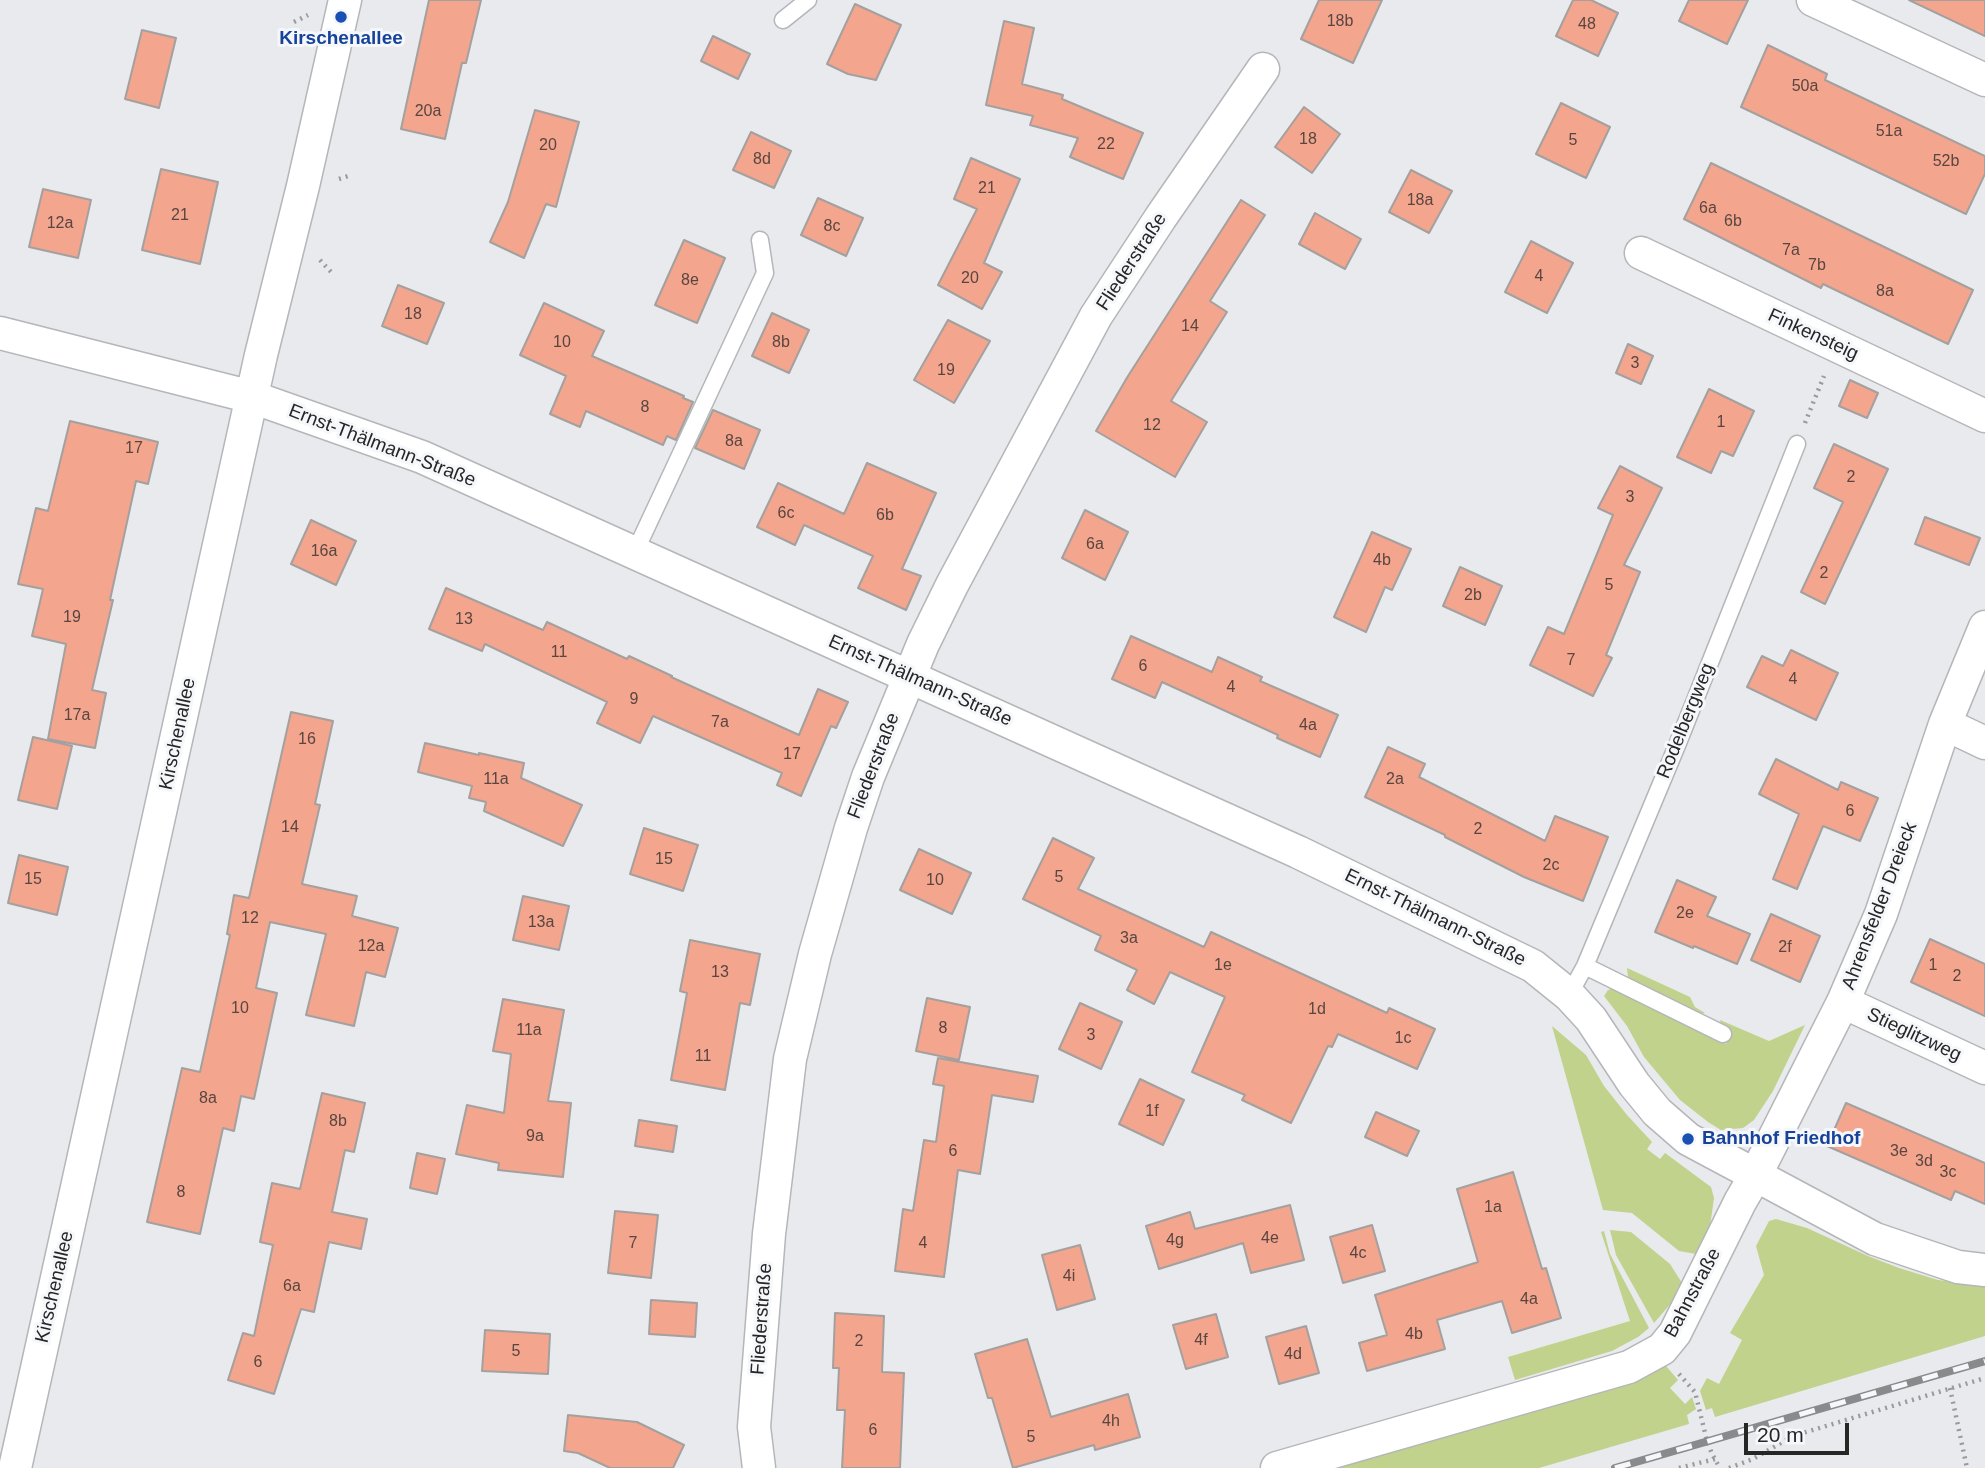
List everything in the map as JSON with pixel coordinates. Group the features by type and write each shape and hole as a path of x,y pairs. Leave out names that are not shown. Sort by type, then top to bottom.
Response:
{"street":[{"name":"Kirschenallee","path":"15,1468 251,397 345,0"},
{"path":"1813,0 1985,80"},
{"name":"Fliederstraße","path":"759,1468 754,1427 768,1234 790,1059 815,954 868,777 909,677 952,585 1096,316 1263,69"},
{"name":"Finkensteig","path":"1641,253 1985,416"},
{"name":"Ernst-Thälmann-Straße","path":"0,333 251,397 422,457 1244,827 1533,965 1569,995 1591,1019 1634,1084 1657,1112 1688,1139 1755,1176"},
{"name":"Ahrensfelder Dreieck","path":"1755,1176 1843,1002 1881,914 1945,724 1985,627"},
{"path":"1945,724 1985,743"},
{"name":"Stieglitzweg","path":"1843,1002 1985,1068"},
{"path":"1755,1176 1875,1239 1958,1268 1985,1269"},
{"name":"Bahnstraße","path":"1277,1468 1629,1367 1662,1349 1675,1333 1755,1176"}],"lane":[{"path":"783,20 808,0"},
{"path":"635,552 765,273 760,240"},
{"name":"Rodelbergweg","path":"1569,995 1585,966 1678,743 1797,444"},
{"path":"1585,966 1723,1034"}],"path":[{"path":"1797,444 1835,345"},
{"path":"1729,1468 1753,1459 1793,1436 1985,1378"},
{"path":"1950,1388 1967,1468"},
{"path":"1695,1392 1707,1441 1720,1468"},
{"path":"1679,1468 1715,1459"}],"green space":[{"path":"1627,968 1690,997 1695,1007 1705,1013 1700,1014 1628,977"},
{"path":"1614,988 1726,1044 1732,1031 1721,1025 1720,1020 1769,1041 1805,1025 1773,1091 1754,1120 1743,1128 1721,1130 1680,1100 1644,1057 1627,1026 1604,996 1608,990"},
{"path":"1552,1026 1586,1055 1604,1086 1652,1142 1647,1149 1660,1159 1665,1153 1711,1187 1714,1198 1710,1226 1696,1254 1679,1251 1632,1213 1603,1210"},
{"path":"1776,1219 1807,1228 1899,1268 1938,1280 1985,1286 1985,1336 1715,1417 1712,1408 1706,1410 1700,1391 1707,1378 1719,1384 1742,1340 1730,1333 1764,1275 1756,1246 1769,1221"},
{"path":"1610,1230 1631,1232 1670,1264 1682,1283 1673,1301 1654,1323 1616,1255"},
{"path":"1604,1231 1610,1254 1649,1328 1612,1351 1515,1380 1508,1357 1630,1321 1601,1232"},
{"path":"1666,1366 1678,1380 1670,1388 1685,1404 1692,1397 1696,1409 1687,1415 1689,1424 1539,1468 1316,1468"}],"building":[{"path":"429,0 481,0 466,63 462,63 445,139 401,129"},
{"path":"1319,0 1382,0 1353,63 1301,39"},
{"path":"1573,0 1591,0 1618,13 1598,56 1556,36"},
{"path":"1689,0 1748,0 1727,44 1679,21"},
{"path":"1909,0 1985,0 1985,36"},
{"path":"855,4 901,25 876,80 848,74 827,64"},
{"path":"1004,21 1034,28 1022,84 1063,95 1062,99 1143,133 1123,179 1070,157 1078,138 1030,125 1033,116 986,105"},
{"path":"142,30 176,38 159,108 125,99"},
{"path":"713,36 750,54 738,79 701,61"},
{"path":"1768,45 1827,74 1825,80 1985,156 1985,174 1966,214 1741,107"},
{"path":"1561,103 1610,127 1586,178 1536,154"},
{"path":"1304,107 1340,134 1312,173 1275,147"},
{"path":"535,110 579,122 556,207 546,204 524,258 490,242 508,202"},
{"path":"751,132 791,151 774,188 733,170"},
{"path":"971,158 1020,179 984,263 1002,272 982,309 938,285 977,209 954,199"},
{"path":"1711,163 1973,290 1948,344 1823,284 1821,288 1684,219"},
{"path":"161,169 218,182 200,264 142,250"},
{"path":"1411,170 1452,191 1429,233 1389,212"},
{"path":"43,189 91,200 78,258 29,247"},
{"path":"818,198 863,218 846,256 801,235"},
{"path":"1241,200 1265,215 1210,301 1227,312 1171,401 1207,422 1175,477 1096,431 1128,376"},
{"path":"1315,213 1361,239 1345,269 1299,244"},
{"path":"684,240 725,258 697,323 655,305"},
{"path":"1531,241 1573,263 1547,313 1505,292"},
{"path":"398,285 444,303 427,344 382,326"},
{"path":"544,303 604,331 592,356 693,402 676,440 667,436 663,445 586,411 580,427 550,414 566,376 520,355"},
{"path":"772,313 809,330 789,373 752,356"},
{"path":"948,320 990,341 954,403 914,380"},
{"path":"1628,344 1653,356 1641,384 1616,373"},
{"path":"1850,380 1878,393 1867,418 1839,406"},
{"path":"1709,389 1754,411 1733,456 1721,451 1711,473 1677,457"},
{"path":"713,410 760,430 744,469 695,448"},
{"path":"70,421 158,442 148,484 136,481 110,600 113,600 92,690 106,693 95,748 48,739 66,644 32,636 43,589 18,584 36,508 48,511"},
{"path":"1834,444 1888,469 1825,604 1801,592 1843,502 1814,488"},
{"path":"867,463 936,493 902,569 921,576 906,610 858,588 873,556 804,525 795,545 757,527 778,483 844,514"},
{"path":"1620,466 1662,488 1624,565 1640,572 1606,655 1612,658 1593,696 1530,665 1548,627 1564,634 1613,515 1598,508"},
{"path":"1085,510 1128,532 1105,580 1062,558"},
{"path":"1925,517 1980,538 1969,565 1915,544"},
{"path":"311,520 356,541 336,585 291,564"},
{"path":"1372,532 1411,549 1392,590 1385,587 1366,632 1334,617"},
{"path":"1460,567 1502,586 1485,625 1443,606"},
{"path":"446,588 543,630 547,622 627,659 629,656 799,735 818,689 848,702 836,728 831,726 801,796 777,785 782,773 653,716 640,743 597,723 607,702 485,644 482,651 429,629"},
{"path":"1131,636 1212,672 1218,657 1262,677 1260,681 1338,715 1320,757 1162,682 1155,698 1112,679"},
{"path":"1791,650 1838,673 1816,720 1747,687 1762,656 1783,666"},
{"path":"291,712 333,721 315,804 320,805 302,884 357,896 352,916 398,928 385,977 366,972 354,1026 306,1015 326,934 270,922 256,988 277,993 254,1099 241,1096 234,1131 223,1128 200,1234 147,1222 182,1068 200,1072 230,935 227,934 234,895 249,898"},
{"path":"33,737 72,746 57,809 18,800"},
{"path":"425,743 524,763 521,778 582,805 563,846 484,811 486,802 469,798 472,786 418,772"},
{"path":"1388,747 1425,764 1419,777 1545,841 1555,816 1608,837 1583,901 1524,877 1365,797"},
{"path":"1776,759 1838,790 1841,782 1878,798 1860,841 1823,826 1797,889 1773,879 1799,814 1759,794"},
{"path":"644,828 698,845 683,891 630,874"},
{"path":"1053,838 1094,858 1078,889 1204,947 1211,932 1387,1013 1389,1008 1435,1029 1417,1069 1338,1034 1332,1047 1328,1046 1291,1123 1242,1100 1245,1095 1192,1072 1225,997 1170,972 1154,1004 1127,990 1137,970 1095,950 1101,936 1023,899"},
{"path":"919,849 971,873 952,914 900,890"},
{"path":"19,855 68,867 57,915 8,903"},
{"path":"1677,880 1716,897 1707,916 1750,934 1737,964 1655,932"},
{"path":"523,896 569,906 559,950 513,940"},
{"path":"1771,914 1820,936 1800,982 1751,960"},
{"path":"1930,939 1985,964 1985,1016 1911,982"},
{"path":"690,940 760,954 750,1005 740,1003 725,1090 671,1080 687,993 680,991"},
{"path":"927,998 970,1007 959,1060 916,1051"},
{"path":"503,999 564,1010 548,1101 571,1103 563,1177 498,1170 499,1163 456,1154 467,1105 504,1113 511,1054 493,1051"},
{"path":"1080,1003 1122,1022 1101,1069 1059,1049"},
{"path":"938,1058 1038,1076 1033,1102 992,1095 980,1174 958,1170 944,1277 895,1271 903,1209 913,1211 924,1140 936,1142 944,1086 933,1084"},
{"path":"1140,1079 1184,1100 1163,1145 1119,1124"},
{"path":"322,1093 365,1103 354,1152 345,1150 332,1212 367,1219 361,1249 329,1242 314,1312 301,1309 274,1394 228,1380 243,1333 254,1336 273,1245 260,1242 272,1183 300,1189"},
{"path":"1846,1103 1985,1163 1985,1204 1955,1191 1951,1200 1827,1146"},
{"path":"1376,1112 1419,1131 1407,1156 1365,1137"},
{"path":"639,1120 677,1126 673,1152 635,1146"},
{"path":"417,1153 445,1159 437,1194 410,1188"},
{"path":"1513,1172 1542,1269 1546,1268 1561,1318 1512,1333 1502,1301 1437,1320 1445,1349 1367,1371 1359,1343 1387,1335 1375,1295 1478,1262 1457,1189"},
{"path":"1290,1205 1304,1260 1251,1273 1243,1243 1159,1269 1146,1226 1190,1212 1195,1229"},
{"path":"615,1211 658,1215 651,1278 608,1273"},
{"path":"1372,1225 1385,1271 1343,1283 1330,1237"},
{"path":"1080,1245 1095,1299 1057,1310 1042,1255"},
{"path":"651,1300 697,1303 695,1337 649,1334"},
{"path":"835,1313 884,1316 882,1372 904,1373 900,1468 842,1468 845,1410 837,1410 839,1368 833,1368"},
{"path":"1216,1314 1228,1357 1186,1369 1173,1325"},
{"path":"1306,1326 1319,1373 1279,1384 1266,1337"},
{"path":"485,1330 550,1334 548,1374 482,1371"},
{"path":"1027,1339 1051,1417 1128,1394 1140,1437 1095,1450 1094,1445 1013,1468 992,1398 988,1398 975,1354"},
{"path":"568,1415 637,1422 684,1445 673,1468 610,1468 578,1453 564,1451"}],"railway":[{"path":"1615,1468 1985,1361"}],"place":[{"name":"Kirschenallee","path":"341,17"},
{"name":"Bahnhof Friedhof","path":"1688,1139"}]}
